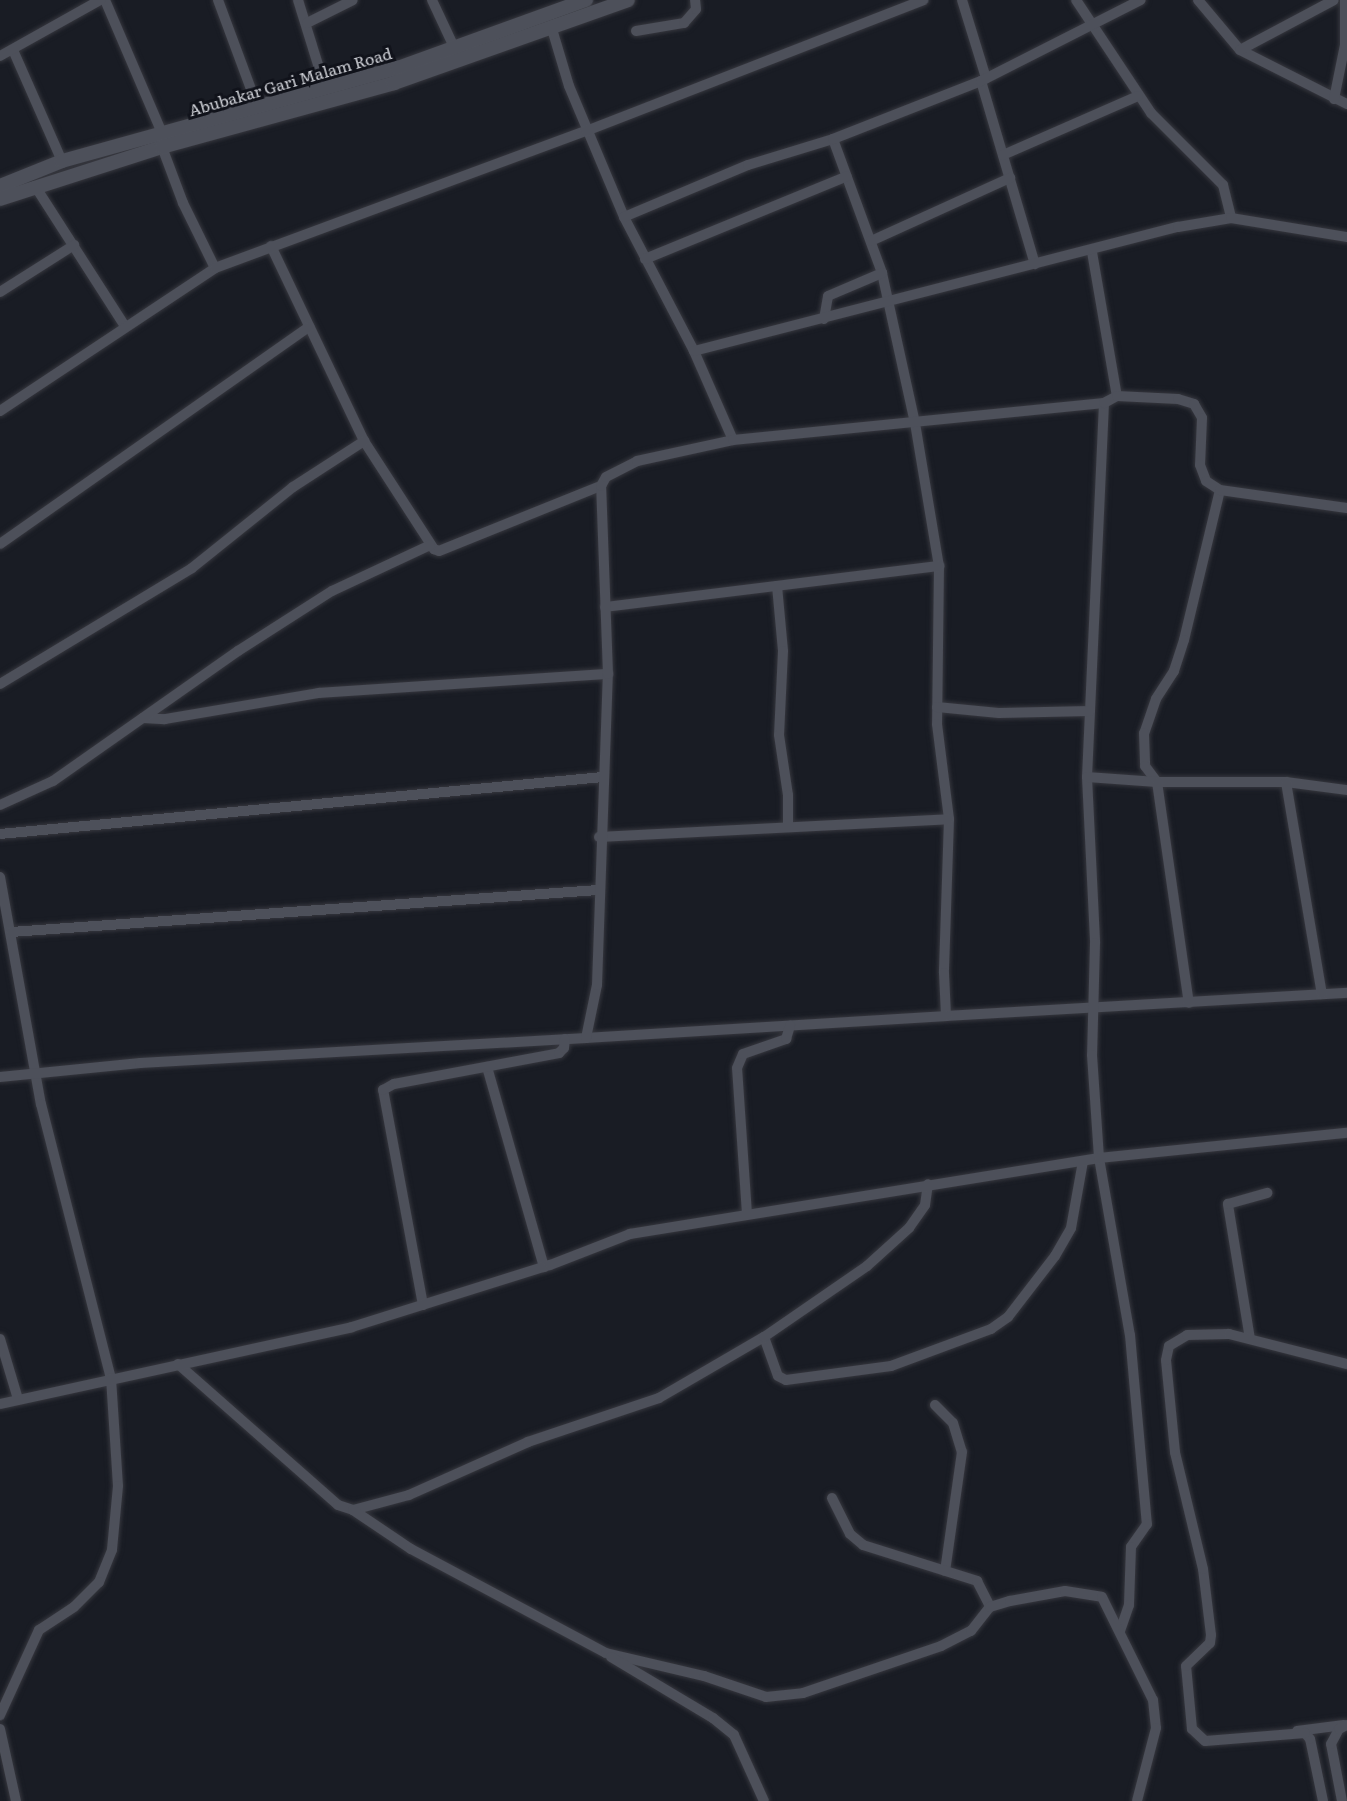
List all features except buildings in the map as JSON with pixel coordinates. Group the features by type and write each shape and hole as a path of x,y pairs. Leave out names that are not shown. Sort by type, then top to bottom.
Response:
{"street":[{"path":"0,56 100,0"},
{"path":"105,0 162,140 183,203 215,268"},
{"path":"218,0 258,108"},
{"path":"298,0 325,87"},
{"path":"307,23 353,0"},
{"path":"432,0 454,47"},
{"name":"Abubakar Gari Malam Road","path":"0,186 62,161 162,140 325,87 398,68 586,0"},
{"path":"0,199 162,140 352,96 552,29 628,0"},
{"path":"636,31 684,23 696,9 695,0"},
{"path":"0,411 215,268 586,131 923,0"},
{"path":"962,0 1035,264"},
{"path":"1076,0 1138,96 1223,185 1231,218"},
{"path":"624,217 748,165 833,139 983,80 1141,0"},
{"path":"1198,0 1240,50 1347,104"},
{"path":"1240,50 1334,0"},
{"path":"1334,99 1345,45 1345,0"},
{"path":"552,29 586,131 624,217 694,351 733,440"},
{"path":"13,50 62,161"},
{"path":"1003,155 1138,96"},
{"path":"833,139 882,273 886,303 915,423 939,566 937,707 950,819 944,973 946,1016"},
{"path":"645,259 847,176"},
{"path":"871,241 1010,178"},
{"path":"35,186 125,326"},
{"path":"694,351 1035,264 1092,252 1178,227 1231,218 1347,237"},
{"path":"0,292 74,245"},
{"path":"271,246 364,441 430,545 439,551 601,486"},
{"path":"1092,252 1116,396"},
{"path":"824,319 828,296 882,273"},
{"path":"0,544 309,327"},
{"path":"586,1038 597,985 599,837 608,674 601,486 606,477 637,461 733,440 1104,403 1116,396 1178,399 1194,404 1202,418 1200,465 1206,481 1220,490 1347,508"},
{"path":"1104,403 1088,777 1094,1010 1092,1047 1099,1158 1130,1335 1147,1524 1131,1547 1129,1605 1120,1631"},
{"path":"0,684 192,568 293,487 364,441"},
{"path":"1189,1003 1157,782 1145,766 1144,733 1180,650 1220,490"},
{"path":"0,805 53,781 332,591 430,545"},
{"path":"605,607 939,566"},
{"path":"777,586 783,651 779,735 788,795 788,826"},
{"path":"143,718 165,719 320,693 608,674"},
{"path":"937,707 999,712 1090,711"},
{"path":"0,834 603,777"},
{"path":"1088,777 1157,782 1286,782 1347,790"},
{"path":"1286,782 1322,994"},
{"path":"599,837 950,819"},
{"path":"0,877 39,1075 41,1104 111,1378 118,1486 112,1550 99,1582 74,1607 39,1630 0,1715"},
{"path":"11,932 599,890"},
{"path":"0,1077 39,1075 140,1063 946,1016 1094,1010 1347,993"},
{"path":"747,1214 737,1068 743,1054 786,1040 790,1026"},
{"path":"423,1305 383,1090 394,1084 559,1053 564,1048 565,1039"},
{"path":"487,1067 544,1267"},
{"path":"0,1404 352,1327 544,1267 630,1234 1099,1158 1347,1133"},
{"path":"764,1337 778,1376 786,1380 891,1366 991,1329 1008,1317 1055,1256 1071,1228 1083,1161"},
{"path":"353,1510 409,1496 528,1442 659,1398 764,1337 867,1266 909,1228 925,1205 928,1184"},
{"path":"1250,1340 1228,1204 1267,1193"},
{"path":"1347,1364 1229,1334 1186,1335 1175,1340 1167,1352 1175,1452 1203,1569 1211,1635 1210,1643 1186,1666 1192,1729 1200,1739 1212,1741 1347,1725"},
{"path":"0,1339 18,1399"},
{"path":"178,1364 338,1505 353,1510 411,1549 606,1653 713,1718 734,1735 764,1801"},
{"path":"935,1405 953,1423 962,1452 945,1571"},
{"path":"832,1498 850,1534 863,1545 977,1581 990,1607"},
{"path":"606,1653 704,1676 766,1697 803,1693 941,1646 971,1631 990,1607 1065,1591 1087,1592 1102,1597 1149,1685 1156,1720 1147,1770 1137,1801"},
{"path":"1342,1801 1331,1744 1339,1729 1347,1725"},
{"path":"0,1729 16,1801"},
{"path":"1297,1731 1310,1739 1323,1801"}]}
